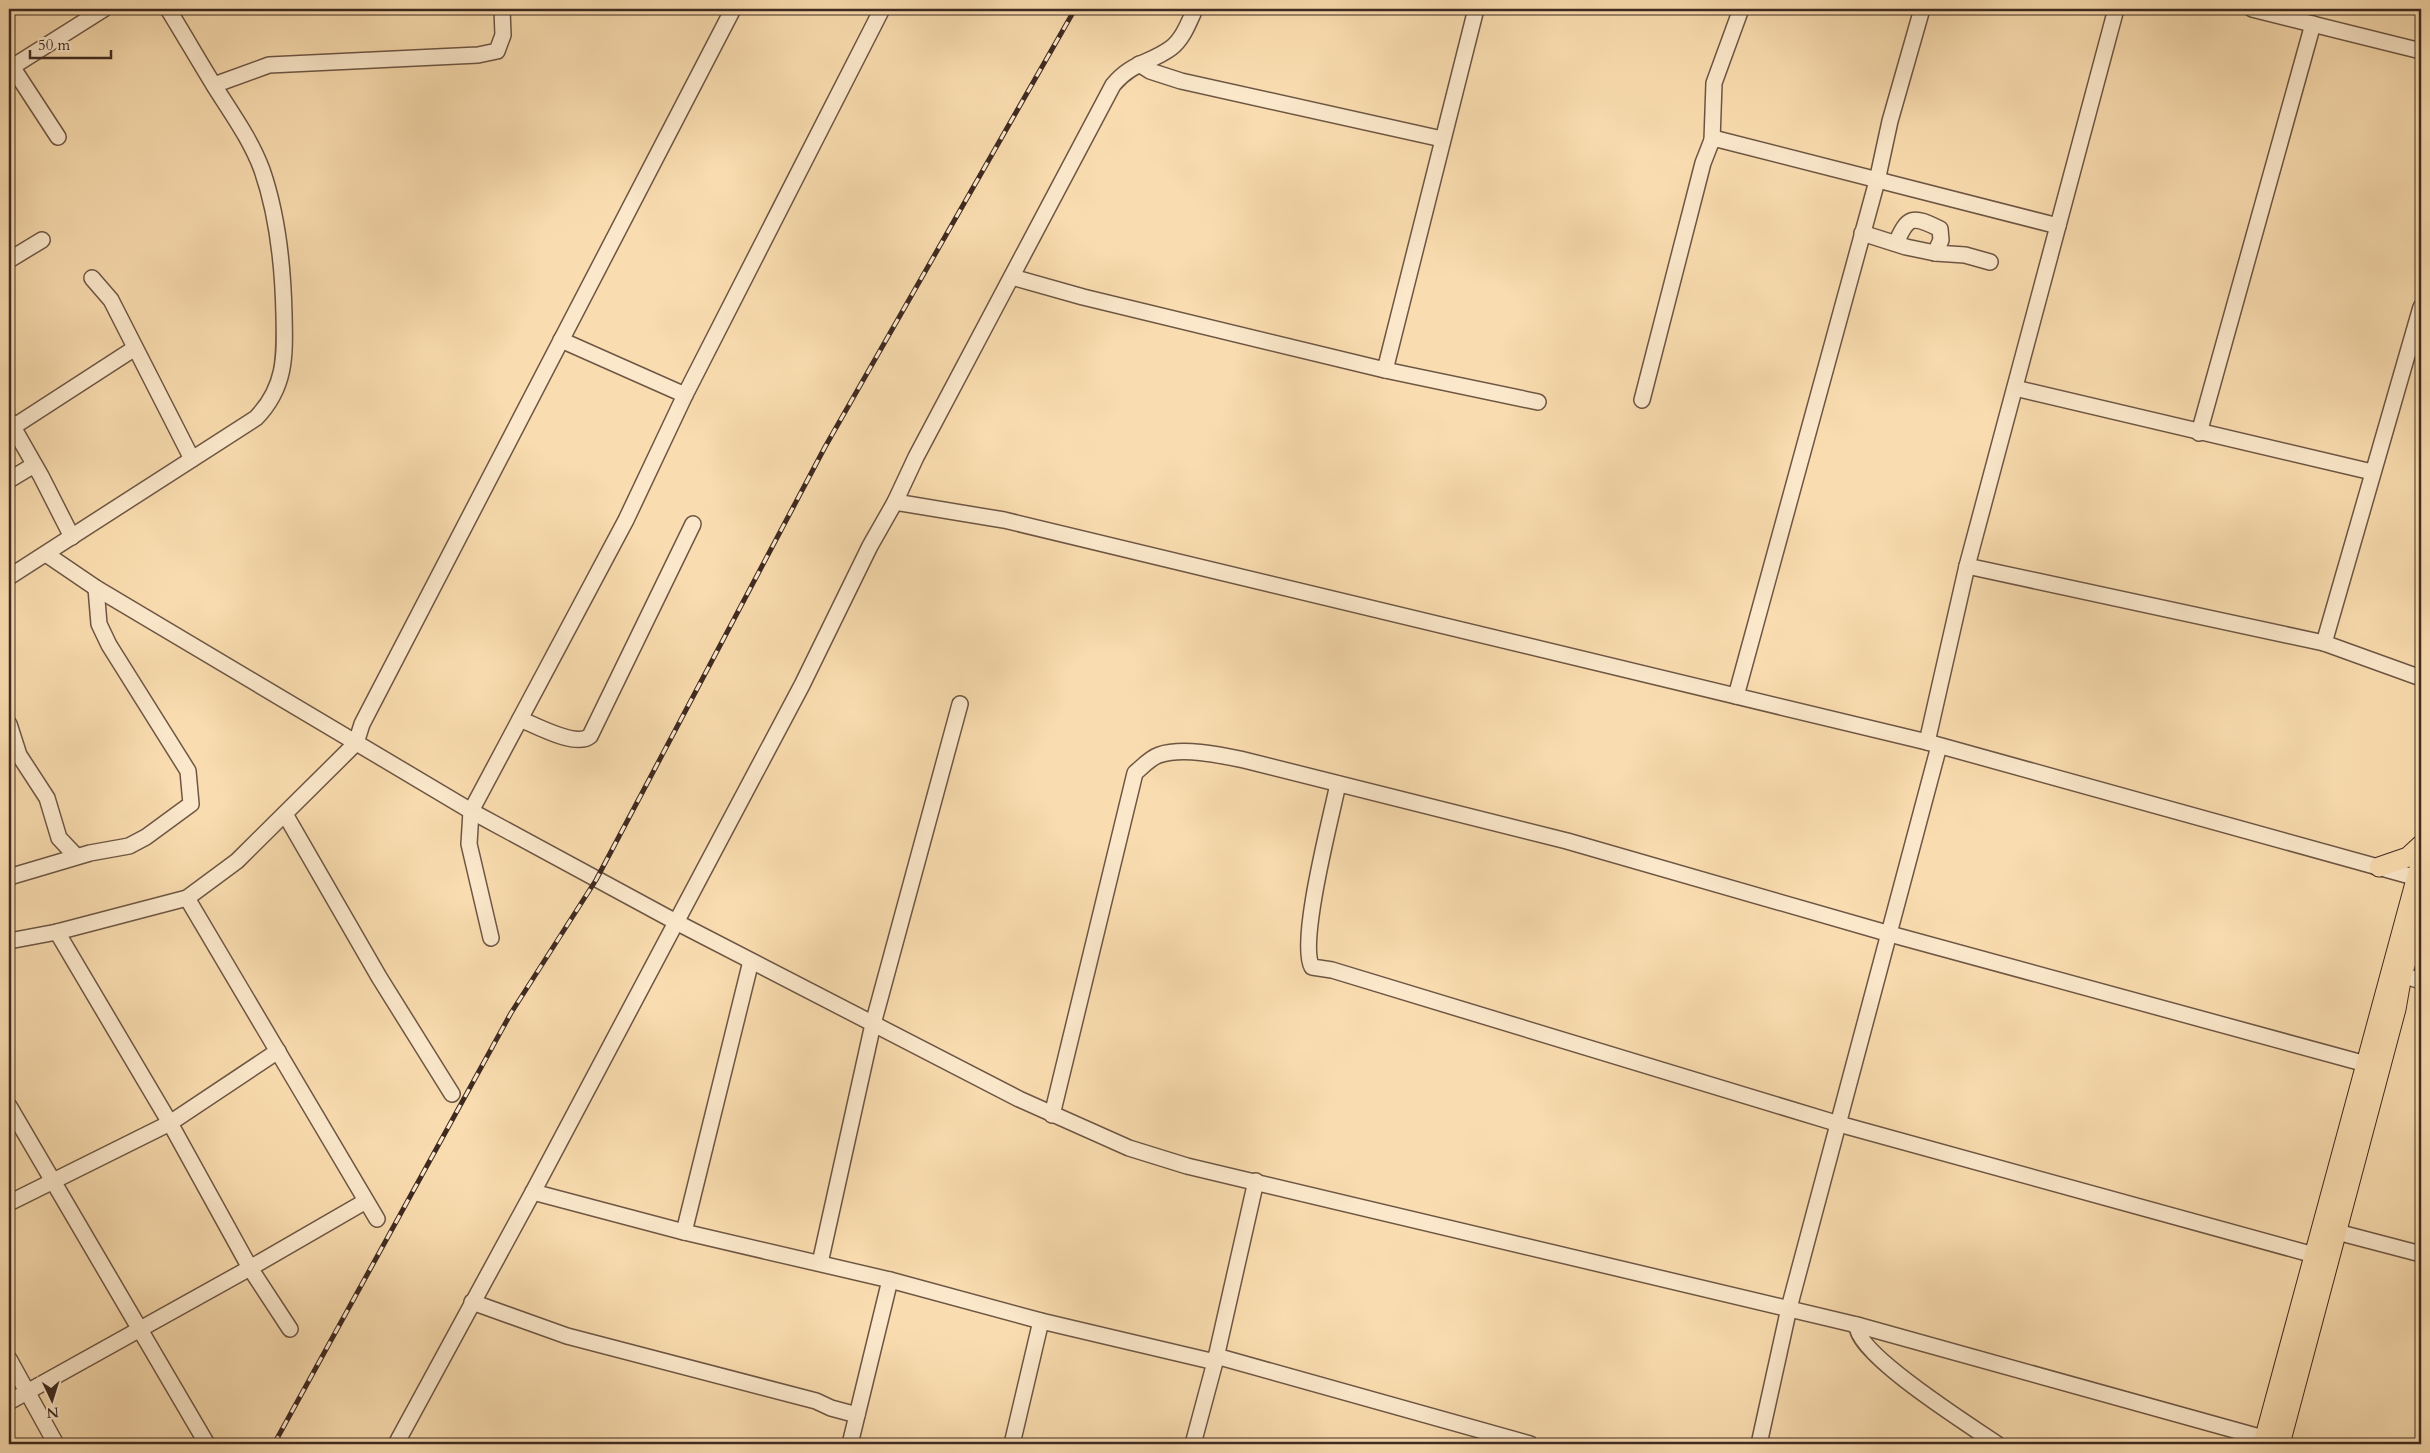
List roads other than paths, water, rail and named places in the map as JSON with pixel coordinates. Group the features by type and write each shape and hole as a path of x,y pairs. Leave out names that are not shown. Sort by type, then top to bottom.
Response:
{"main road":[{"path":"2380,867 2408,857 2421,845"},
{"path":"2272,1442 2314,1255 2419,873"},
{"path":"2272,1442 2337,1232 2396,1009 2402,975 2421,915"}],"street":[{"path":"58,137 10,65 104,9"},
{"path":"9,577 256,418 269,404 284,366 283,291 275,213 261,168 246,135 168,9"},
{"path":"214,85 269,65 478,55 497,52 503,35 502,9"},
{"path":"9,941 57,932 187,898 237,861 356,743 362,724 406,638 733,9"},
{"path":"492,938 469,844 471,811 626,520 685,395 882,9"},
{"path":"396,1444 472,1302 534,1192 802,685 916,457 1113,84 1121,75 1138,64 1152,60 1172,47 1183,34 1195,9"},
{"path":"1385,370 1476,9"},
{"path":"1642,400 1700,173 1712,140 1714,83 1741,9"},
{"path":"1736,696 1877,181 1890,121 1922,9"},
{"path":"1758,1444 1789,1308 1890,934 1933,744 1967,566 2116,9"},
{"path":"2252,9 2421,51"},
{"path":"2199,433 2313,24"},
{"path":"1138,64 1150,71 1180,81 1442,139"},
{"path":"1712,140 1717,139 2058,226"},
{"path":"1896,243 1906,222 1909,220 1918,221 1940,229 1941,240 1934,253"},
{"path":"1862,233 1934,253 1965,255 1990,262"},
{"path":"9,260 42,240"},
{"path":"1012,277 1082,297 1385,370 1538,402"},
{"path":"92,278 111,300 192,459"},
{"path":"2324,644 2372,472 2418,330 2421,307"},
{"path":"561,340 685,395"},
{"path":"72,537 11,423 135,348"},
{"path":"2015,388 2199,433 2372,472"},
{"path":"9,480 34,465"},
{"path":"895,502 1004,520 1736,696 1933,744 2380,867 2419,873"},
{"path":"520,718 565,737 582,741 590,736 693,524"},
{"path":"46,554 96,588 471,811 676,922 873,1024 1052,1115 1129,1148 1187,1166 1857,1325 2272,1442"},
{"path":"1967,566 2324,644 2421,678"},
{"path":"9,877 76,856 130,846 191,804 188,771 118,660 102,631 99,624 96,588"},
{"path":"820,1263 873,1024 960,704"},
{"path":"9,724 19,755 47,798 59,838 76,856"},
{"path":"1052,1115 1135,774 1160,754 1208,753 1577,843 1890,934 2366,1064"},
{"path":"1338,784 1310,922 1307,946 1312,967 1332,970 1839,1124 2314,1255"},
{"path":"285,814 378,977 423,1052 452,1094"},
{"path":"187,898 377,1219"},
{"path":"57,932 170,1123 250,1268 290,1329"},
{"path":"684,1232 751,961"},
{"path":"2402,975 2421,981"},
{"path":"9,1203 170,1123 278,1051"},
{"path":"9,1106 207,1444"},
{"path":"1193,1444 1216,1359 1256,1181"},
{"path":"534,1192 684,1232 890,1280 1041,1321 1216,1359 1530,1444"},
{"path":"9,1402 140,1330 366,1201"},
{"path":"2337,1232 2421,1254"},
{"path":"850,1444 890,1280"},
{"path":"472,1302 567,1336 816,1401 830,1408 857,1415"},
{"path":"1012,1444 1041,1321"},
{"path":"1857,1325 1858,1334 1863,1342 1881,1360 1911,1384 1997,1444"},
{"path":"9,1360 56,1444"}],"railway":[{"path":"274,1444 511,1013 596,880 825,447 1075,9"}]}
